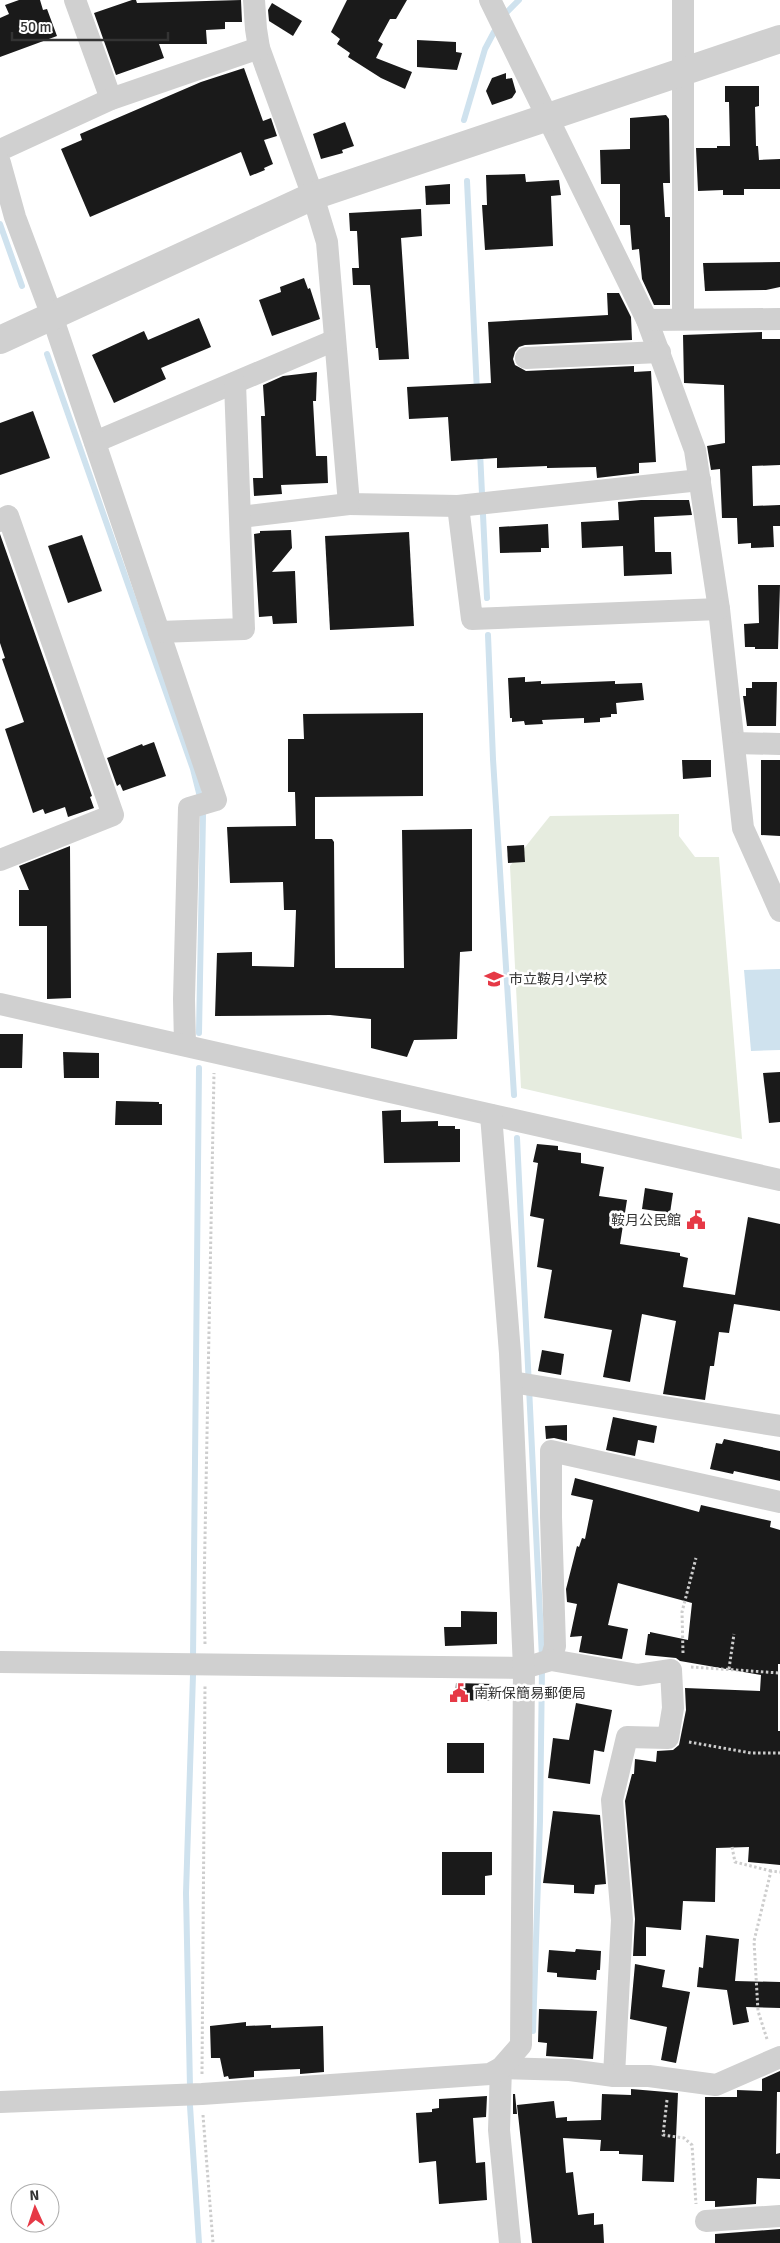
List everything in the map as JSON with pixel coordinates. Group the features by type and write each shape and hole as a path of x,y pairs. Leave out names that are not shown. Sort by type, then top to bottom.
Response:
{"street":[{"path":"75,0 111,99"},
{"path":"254,0 259,48 313,196 327,242 349,504"},
{"path":"490,0 647,320 695,450 718,608 743,828 780,911"},
{"path":"683,0 683,318"},
{"path":"0,340 313,196 780,39"},
{"path":"0,150 111,99 259,48"},
{"path":"0,163 16,217 52,316 216,800 189,808 184,999 185,1045"},
{"path":"647,320 683,318 780,319"},
{"path":"95,442 335,340"},
{"path":"526,358 660,352"},
{"path":"159,632 244,629 235,383"},
{"path":"240,517 349,504 474,504 700,480"},
{"path":"474,504 472,619 718,608"},
{"path":"0,521 8,516 113,815 0,860"},
{"path":"734,744 780,744"},
{"path":"0,1004 780,1180"},
{"path":"0,2102 202,2094 490,2074 501,2068 521,2045 524,1668 512,1382 491,1115"},
{"path":"512,1382 780,1426"},
{"path":"551,1660 556,1646 551,1510 551,1451 780,1502"},
{"path":"0,1662 524,1668 551,1660 638,1675 677,1668 674,1708 668,1738 626,1737 612,1800 622,1920 614,2076"},
{"path":"501,2068 570,2070 614,2076 649,2076 716,2085 777,2058"},
{"path":"501,2068 499,2130 510,2243"},
{"path":"706,2221 780,2216"}],"path":[{"path":"696,1558 682,1612 677,1668 729,1669 780,1673"},
{"path":"729,1669 734,1634"},
{"path":"668,1738 751,1753 780,1753"},
{"path":"732,1847 735,1862 780,1872"},
{"path":"771,1871 754,1941 758,2011 777,2058"},
{"path":"669,2080 663,2135 684,2138 692,2145 695,2203 707,2211 706,2221"}],"shaded area":[{"path":"679,814 679,836 695,857 719,857 742,1139 521,1088 510,866 550,816"}],"water":[{"path":"780,969 780,1050 751,1051 744,970"}],"building":[{"path":"19,0 40,0 43,10 47,9 57,36 0,57 0,18 9,14 5,5"},
{"path":"136,0 137,3 241,0 242,22 225,22 225,29 206,30 207,44 159,44 164,58 116,75 94,13"},
{"path":"347,0 407,0 396,19 390,19 378,41 383,44 376,58 412,72 405,89 381,78 348,57 350,53 337,44 340,39 331,32"},
{"path":"272,3 302,21 293,36 269,21 268,10"},
{"path":"417,40 456,42 456,52 462,53 457,70 417,67"},
{"path":"244,68 263,121 271,118 277,136 264,140 273,164 264,168 265,170 250,176 241,152 90,217 61,149 82,140 80,134 201,82"},
{"path":"506,73 506,79 512,78 516,92 512,98 492,105 486,91 492,78"},
{"path":"725,86 759,86 759,106 755,107 756,146 758,146 759,160 780,159 780,189 744,189 744,195 723,195 723,190 698,191 696,148 730,146 729,102 725,102"},
{"path":"666,115 669,119 670,183 663,183 665,217 670,217 670,305 654,305 642,279 639,249 632,250 630,225 620,225 620,184 601,184 600,150 630,149 630,118"},
{"path":"345,122 354,146 342,150 343,153 321,159 313,134"},
{"path":"525,174 526,182 559,180 561,195 551,196 553,246 485,250 482,205 487,205 486,175"},
{"path":"450,184 450,204 426,205 425,186"},
{"path":"421,209 422,236 401,238 409,359 379,360 378,348 376,348 370,285 353,285 352,268 359,268 357,231 350,231 349,213"},
{"path":"780,262 780,287 766,290 705,291 703,263"},
{"path":"304,278 308,289 310,288 320,319 272,336 259,300 281,292 280,287"},
{"path":"607,293 619,293 631,317 632,340 525,345 519,347 513,359 515,365 526,371 634,366 634,372 651,371 656,462 639,463 639,473 597,478 596,467 497,468 497,458 451,461 448,417 409,419 407,387 491,383 488,322 608,315"},
{"path":"199,318 211,347 161,368 166,379 114,403 92,355 144,331 148,340"},
{"path":"762,332 762,339 780,339 780,465 752,466 753,506 780,505 780,526 773,526 774,547 751,548 751,543 738,544 737,518 722,518 720,469 711,470 707,446 725,443 724,385 684,383 683,335"},
{"path":"317,372 316,401 313,401 316,456 327,456 328,483 281,485 282,494 254,496 253,478 263,478 261,416 265,416 263,385 283,376"},
{"path":"33,411 50,458 0,475 0,423"},
{"path":"689,500 692,515 654,517 655,552 671,552 672,574 624,576 623,546 582,548 581,522 619,520 618,502"},
{"path":"548,524 549,548 541,548 541,552 500,553 499,527"},
{"path":"291,530 292,548 272,572 295,571 297,623 273,624 272,616 259,617 254,534 260,533 260,531"},
{"path":"409,532 414,626 330,630 325,536"},
{"path":"0,534 92,796 90,797 94,808 68,817 65,807 45,814 43,809 33,813 5,729 24,722 2,659 5,658 0,643"},
{"path":"82,535 102,591 68,603 48,546"},
{"path":"758,585 780,585 778,649 745,647 744,624 759,623"},
{"path":"525,677 525,682 541,681 541,684 615,681 615,684 642,683 644,700 616,703 617,714 611,714 611,717 600,718 600,722 584,723 584,718 542,720 543,724 525,725 524,721 512,722 512,718 510,718 508,678"},
{"path":"752,682 777,682 776,726 747,726 743,696 746,696 746,688 752,688"},
{"path":"423,713 423,796 315,797 315,839 332,839 334,842 335,968 404,968 402,830 472,829 472,951 460,952 457,1039 414,1040 407,1057 371,1048 371,1019 330,1015 215,1016 217,953 252,952 252,966 294,967 296,910 284,910 283,882 230,883 227,827 296,826 295,792 288,792 288,739 304,739 303,714"},
{"path":"154,742 166,776 123,791 120,784 117,786 107,758 142,744 143,746"},
{"path":"682,760 711,760 711,777 683,779"},
{"path":"761,760 780,760 780,836 761,835"},
{"path":"524,845 525,862 508,863 507,846"},
{"path":"70,846 71,998 47,999 47,926 19,926 19,890 29,890 19,866"},
{"path":"0,1034 23,1034 22,1068 0,1068"},
{"path":"63,1052 99,1053 99,1078 64,1078"},
{"path":"780,1072 780,1122 769,1123 763,1073"},
{"path":"116,1101 159,1102 159,1104 162,1104 162,1125 115,1125"},
{"path":"401,1110 401,1122 438,1121 438,1126 455,1126 455,1129 460,1129 460,1162 384,1163 382,1111"},
{"path":"537,1144 558,1146 558,1150 581,1153 581,1163 604,1167 599,1196 627,1200 620,1244 680,1253 680,1256 688,1258 683,1287 735,1295 748,1217 780,1224 780,1311 734,1304 729,1333 719,1332 714,1366 710,1366 705,1400 663,1394 676,1321 642,1314 630,1382 603,1377 612,1330 544,1318 552,1270 537,1267 544,1219 530,1216 538,1163 533,1162"},
{"path":"645,1188 673,1193 670,1213 642,1209"},
{"path":"542,1350 564,1354 561,1375 538,1371"},
{"path":"613,1417 657,1426 654,1443 638,1440 635,1456 606,1450"},
{"path":"567,1425 567,1441 554,1438 546,1439 545,1426"},
{"path":"724,1439 780,1451 780,1481 734,1471 733,1474 710,1469 716,1443 722,1444"},
{"path":"575,1478 699,1512 701,1505 771,1521 770,1527 780,1530 778,1731 780,1731 780,1865 748,1862 749,1847 716,1848 715,1902 683,1901 681,1930 646,1927 646,1956 633,1956 635,1919 625,1801 632,1774 634,1774 635,1759 656,1762 657,1751 673,1750 679,1745 686,1710 685,1688 760,1691 761,1675 680,1661 676,1658 645,1655 648,1634 650,1632 688,1640 692,1603 618,1583 608,1625 628,1629 622,1659 579,1652 582,1636 570,1637 577,1604 567,1602 566,1589 577,1546 579,1547 582,1538 585,1539 593,1500 571,1495"},
{"path":"461,1611 497,1612 497,1644 445,1646 444,1627 461,1627"},
{"path":"456,1683 494,1684 493,1701 455,1700"},
{"path":"576,1703 612,1710 604,1752 594,1750 590,1784 548,1778 553,1738 569,1740"},
{"path":"447,1743 484,1743 484,1773 447,1773"},
{"path":"553,1811 600,1815 606,1884 595,1885 594,1894 574,1893 574,1885 543,1883"},
{"path":"442,1852 492,1852 492,1875 485,1876 485,1895 442,1895"},
{"path":"706,1935 739,1939 735,1981 780,1982 780,2008 746,2007 749,2022 733,2025 727,1990 697,1987 699,1967 703,1968"},
{"path":"576,1949 601,1951 600,1970 597,1970 596,1980 557,1977 557,1973 547,1972 549,1950 575,1952"},
{"path":"635,1964 665,1970 662,1987 690,1992 676,2063 661,2060 667,2027 630,2019"},
{"path":"539,2009 597,2011 593,2059 546,2056 547,2043 538,2042"},
{"path":"246,2022 246,2026 271,2025 271,2028 323,2026 324,2072 300,2074 300,2069 254,2071 254,2077 229,2079 228,2076 224,2077 220,2058 211,2058 210,2026"},
{"path":"780,2071 780,2092 777,2092 776,2154 780,2153 780,2179 757,2178 756,2204 715,2207 715,2201 705,2201 705,2097 737,2097 737,2090 762,2091 762,2079"},
{"path":"631,2089 678,2093 674,2182 642,2181 643,2155 619,2154 619,2151 600,2151 601,2140 563,2138 566,2173 573,2172 578,2215 594,2213 594,2225 603,2224 604,2243 532,2243 517,2105 554,2101 556,2118 567,2117 567,2121 601,2120 602,2094 631,2095"},
{"path":"513,2094 515,2094 517,2114 513,2114"},
{"path":"487,2096 486,2117 473,2118 476,2163 485,2162 487,2200 439,2204 436,2161 419,2163 416,2113 432,2112 432,2109 439,2108 439,2099"},
{"path":"780,2229 780,2243 715,2243 715,2234"}],"waterway":[{"path":"505,14 519,0"},
{"path":"464,120 485,49 494,32"},
{"path":"467,181 477,392"},
{"path":"0,224 22,286"},
{"path":"47,354 193,769 200,797"},
{"path":"480,452 487,598"},
{"path":"488,635 493,759 514,1095"},
{"path":"199,1033 203,815"},
{"path":"193,1659 199,1068"},
{"path":"517,1138 542,1657"},
{"path":"533,2031 540,1821 542,1667"},
{"path":"190,2087 186,1893 193,1675"},
{"path":"190,2106 199,2243"}],"place":[{"name":"市立鞍月小学校","path":"494,979"},
{"name":"鞍月公民館","path":"696,1220"},
{"name":"南新保簡易郵便局","path":"459,1693"}]}
